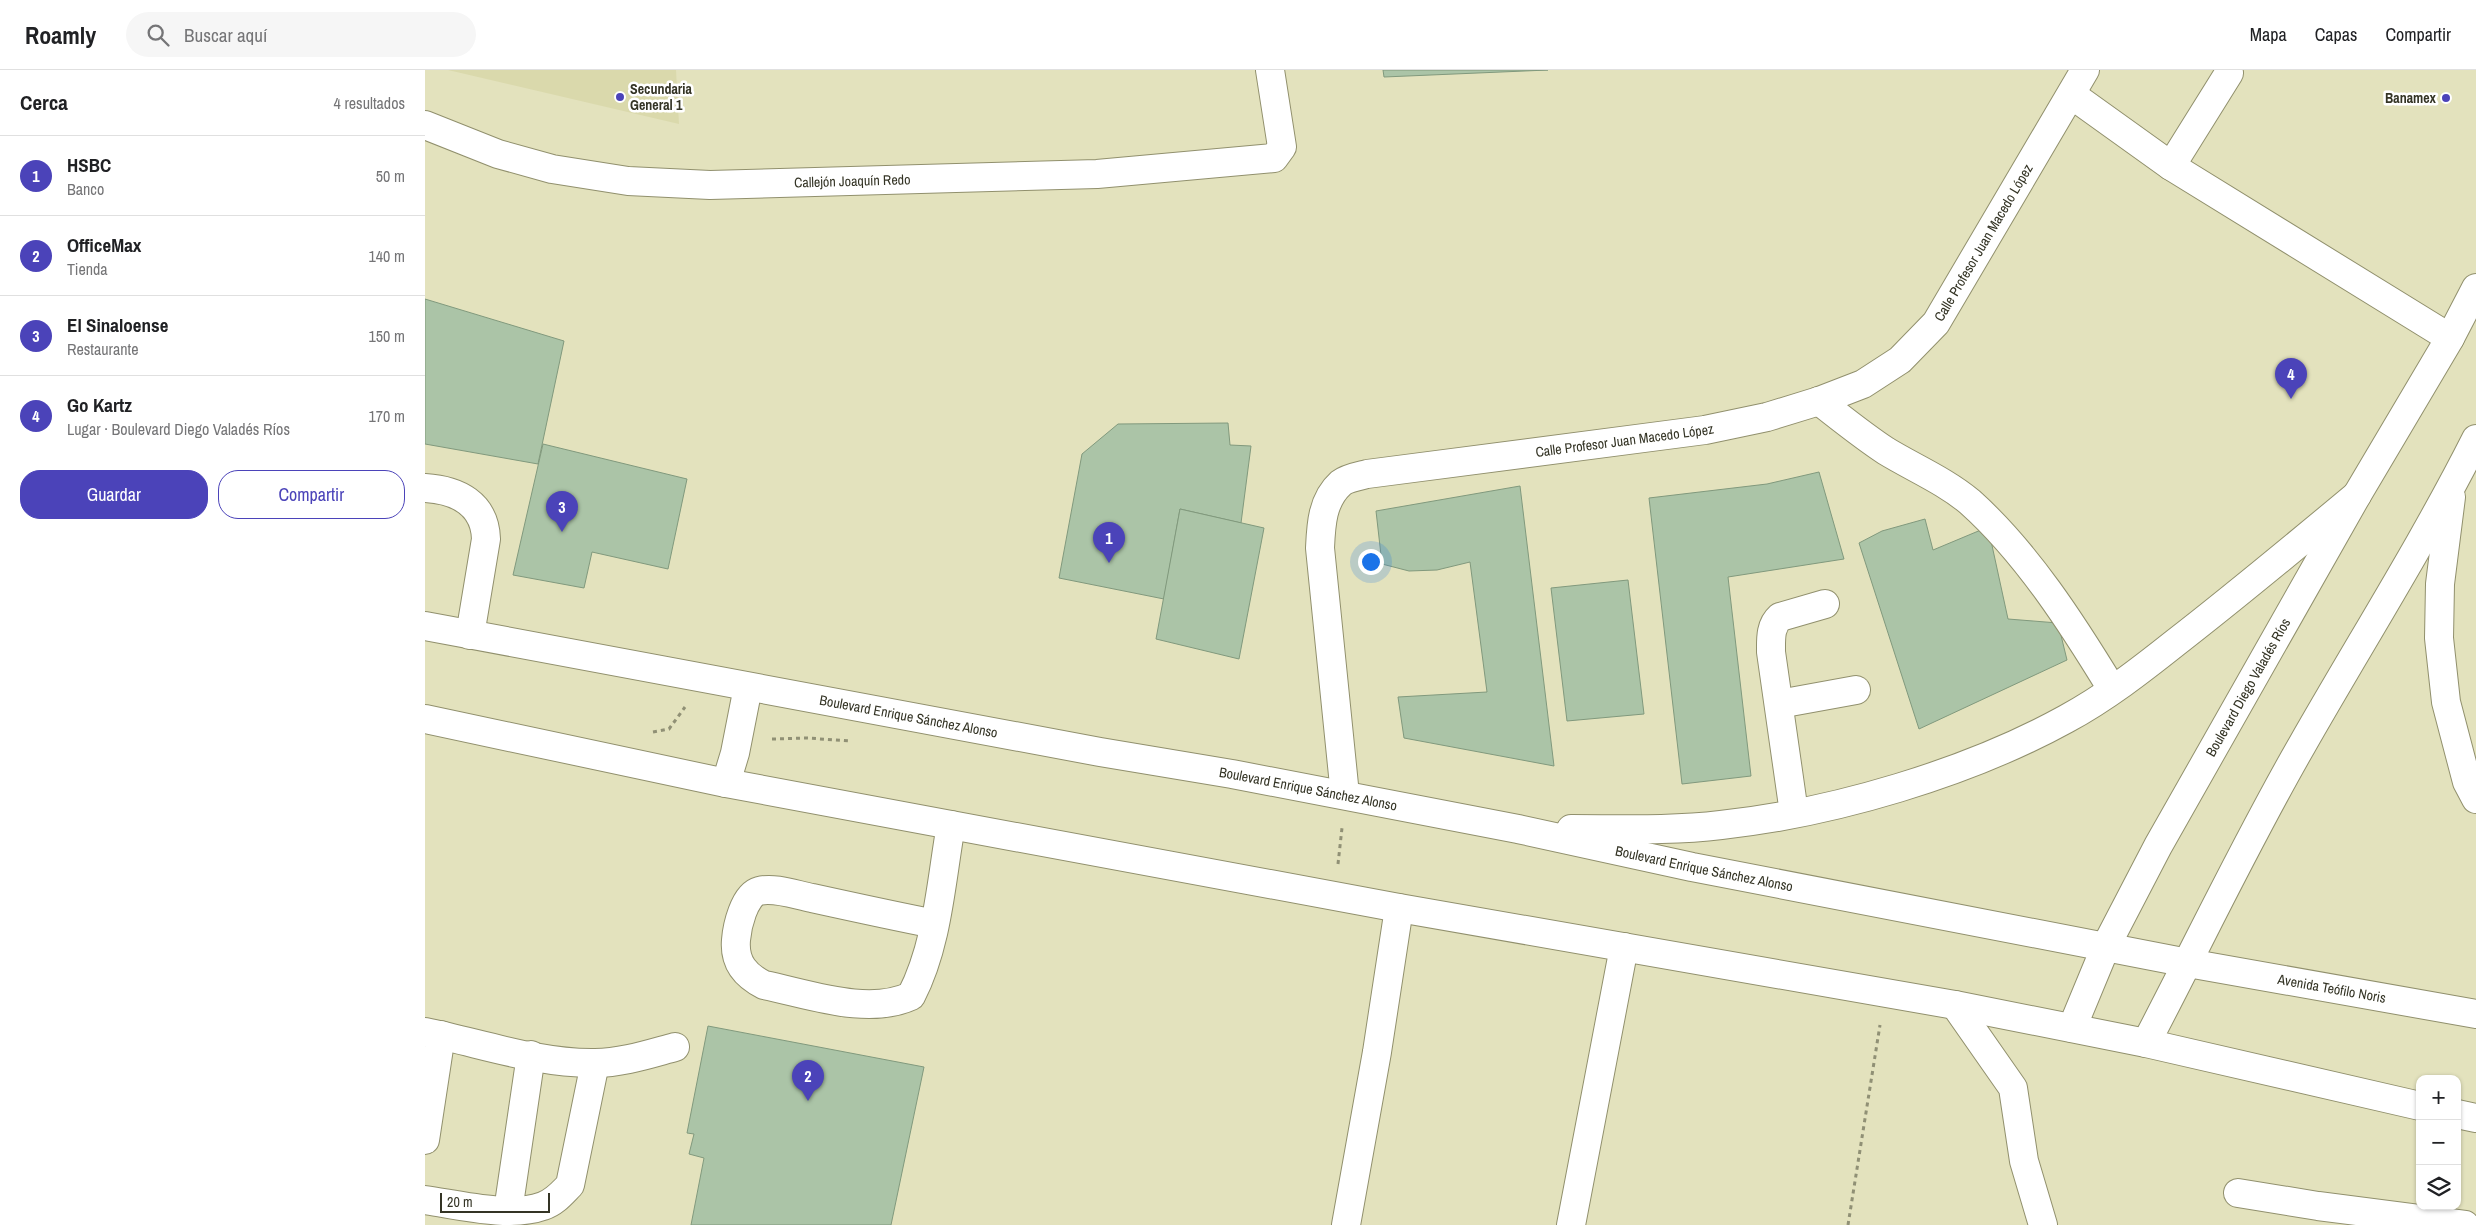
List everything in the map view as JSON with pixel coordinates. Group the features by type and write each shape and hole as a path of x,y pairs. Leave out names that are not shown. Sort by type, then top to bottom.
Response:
{"main road":[{"name":"Callejón Joaquín Redo","path":"425,125 498,154 553,169 628,181 710,185 1097,174 1274,158 1281,147 1270,70"},
{"name":"Calle Profesor Juan Macedo López","path":"1345,795 1320,548 1321,519 1331,497 1341,482 1367,474 1705,430 1767,418 1863,384 1900,360 1936,323 2085,70"},
{"path":"2171,166 2229,73"},
{"path":"2072,95 2171,166 2450,338"},
{"name":"Boulevard Diego Valadés Ríos","path":"2072,1028 2106,946 2159,846 2357,495 2450,338 2476,288"},
{"path":"1819,401 1885,451 1934,478 1970,502 2012,547 2053,597 2113,689"},
{"path":"2146,1043 2188,963 2225,885 2301,746 2453,485 2476,439"},
{"path":"2453,485 2440,584 2439,638 2446,702 2467,782 2476,799"},
{"path":"425,488 457,496 472,503 480,513 485,524 486,539 469,634"},
{"path":"1518,828 1657,829 1721,825 1795,813 1923,779 1997,753 2067,718 2113,689 2199,625 2357,495"},
{"path":"1795,813 1771,652 1774,622 1791,612 1825,604"},
{"name":"Boulevard Enrique Sánchez Alonso","path":"425,626 1518,828 1692,867 2188,963"},
{"path":"726,783 735,753 749,687"},
{"path":"1779,704 1856,690"},
{"path":"425,719 726,783 1399,908 1955,1005 2146,1043 2416,1105"},
{"path":"935,924 787,893 758,891 750,897 742,915 736,941 737,958 749,978 764,985 864,1005 885,1004 911,996 926,956 935,924 951,825"},
{"path":"1346,1225 1377,1052 1399,908"},
{"path":"1571,1225 1625,947"},
{"name":"Avenida Teófilo Noris","path":"2188,963 2476,1014"},
{"path":"1955,1005 2013,1088 2024,1162 2043,1225"},
{"path":"425,1140 433,1034 531,1055 595,1063 641,1056 675,1047"},
{"path":"508,1211 531,1055"},
{"path":"425,1200 508,1211 531,1210 545,1206 559,1197 569,1185 595,1063"},
{"path":"2461,1115 2476,1118"},
{"path":"2238,1193 2327,1208 2465,1225"}],"path":[{"path":"647,732 669,729 687,705 698,677"},
{"path":"1335,895 1345,795"},
{"path":"1848,1225 1885,992"}],"shaded area":[{"name":"Secundaria General 1","path":"448,70 676,70 679,124"}],"building":[{"path":"1383,70 1548,70 1384,77"},
{"path":"425,299 564,341 538,464 425,444"},
{"path":"1228,423 1230,445 1251,446 1241,523 1180,509 1164,599 1059,578 1082,454 1118,424"},
{"path":"543,444 687,479 668,569 592,552 584,588 513,575"},
{"path":"1819,472 1844,559 1728,577 1751,776 1682,784 1649,498 1767,484"},
{"path":"1520,486 1554,766 1404,738 1398,697 1487,692 1470,562 1437,570 1409,571 1382,564 1376,511"},
{"path":"1180,509 1264,528 1239,659 1156,639"},
{"path":"1925,519 1933,550 1988,527 2008,619 2058,623 2067,660 1919,729 1859,543 1882,531"},
{"path":"1628,580 1644,714 1567,721 1551,588"},
{"path":"708,1026 924,1067 891,1225 691,1225 704,1158 689,1154 694,1134 687,1133"}],"place":[{"name":"Secundaria General 1","path":"620,97"},
{"name":"Banamex","path":"2446,98"},
{"name":"Go Kartz","path":"2291,399"},
{"name":"El Sinaloense","path":"562,532"},
{"name":"HSBC","path":"1109,563"},
{"name":"OfficeMax","path":"808,1101"}]}
